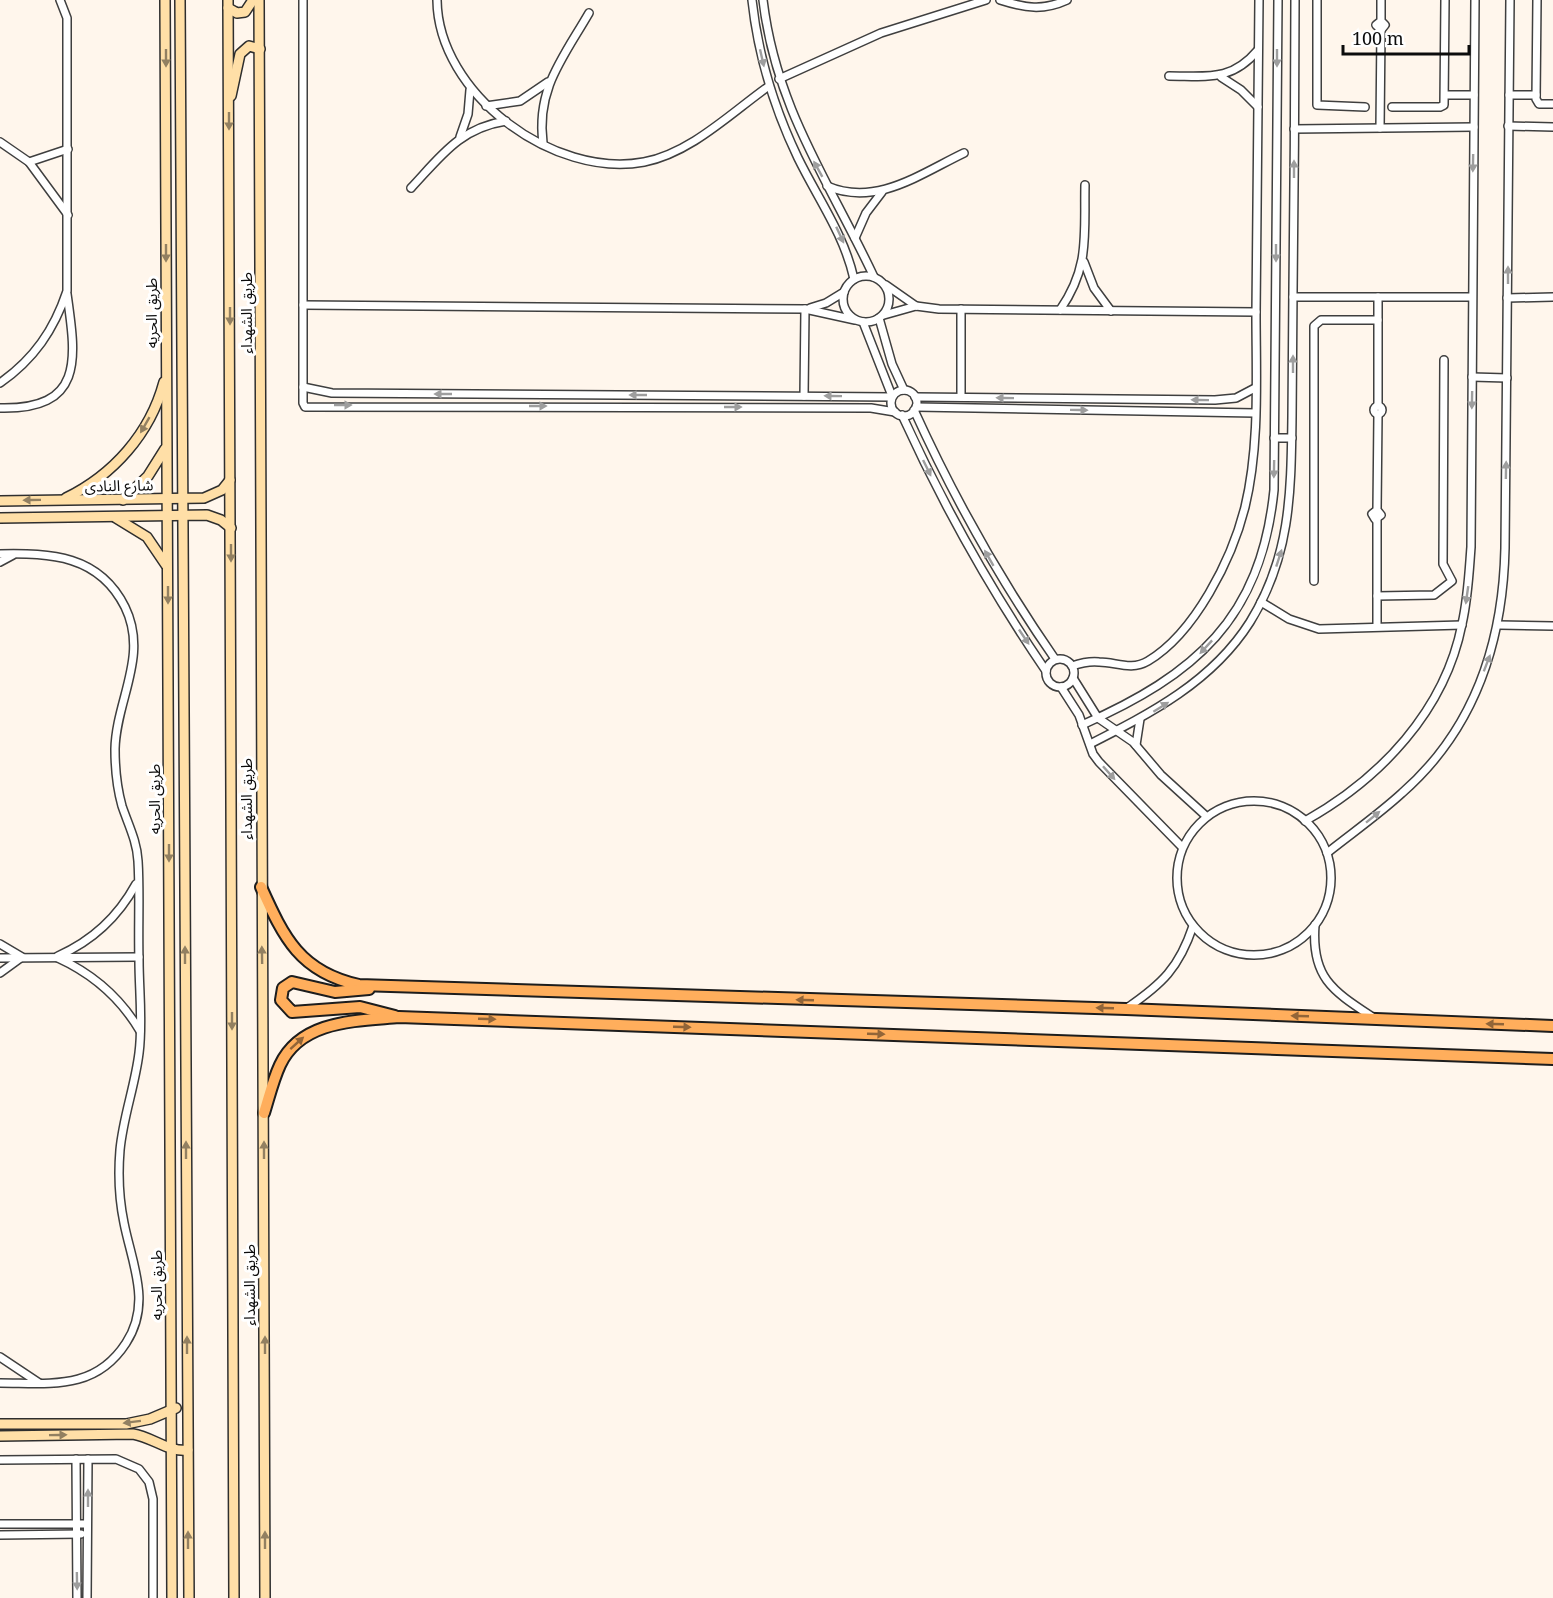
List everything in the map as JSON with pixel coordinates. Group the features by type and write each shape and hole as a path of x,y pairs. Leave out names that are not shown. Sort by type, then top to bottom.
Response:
{"main road":[{"path":"261,887 282,933 302,958 315,968 344,982 375,987 1126,1009 1553,1026"},
{"path":"375,987 343,993 292,982 283,988 281,1000 292,1012 360,1007 380,1010 399,1017"},
{"path":"264,1113 280,1065 301,1039 331,1025 399,1017 1553,1059"}],"street":[{"path":"0,408 30,408 56,395 69,376 74,354 67,291 68,18 60,0"},
{"name":"طريق الحريه","path":"165,0 172,1598"},
{"name":"طريق الحريه","path":"180,0 189,1598"},
{"path":"228,4 241,13 249,9 253,0"},
{"name":"طريق الشهداء","path":"259,0 261,887 266,1598"},
{"path":"303,0 303,403 308,407 332,405 859,408 898,414 915,409 1255,413"},
{"path":"437,0 441,31 448,52 470,90 506,121 543,143 576,158 594,162 645,162 661,157 690,142 769,86"},
{"path":"752,0 769,86 798,158 843,242 854,279"},
{"path":"763,0 779,79 793,119 874,277 916,306"},
{"path":"779,79 872,37 986,0"},
{"path":"1000,0 1037,9 1067,0"},
{"path":"1072,666 1101,662 1126,667 1147,662 1181,631 1203,603 1221,572 1235,539 1245,505 1256,388 1259,0"},
{"path":"1082,725 1143,697 1184,669 1219,633 1234,613 1256,573 1267,535 1274,490 1278,0"},
{"path":"1090,744 1140,719 1175,698 1215,664 1249,623 1279,561 1289,519 1292,438 1295,0"},
{"path":"1317,0 1317,105 1365,107"},
{"path":"1380,128 1381,30 1376,25 1381,21 1381,0"},
{"path":"1392,107 1440,107 1444,105 1445,0"},
{"path":"1305,821 1340,801 1367,780 1414,729 1445,675 1462,625 1471,547 1475,0"},
{"path":"1327,853 1402,794 1436,758 1478,687 1499,625 1504,589 1510,0"},
{"path":"1537,0 1536,95 1539,104 1553,105"},
{"name":"طريق الشهداء","path":"228,4 234,1598"},
{"path":"543,143 541,113 548,82 589,13"},
{"path":"228,98 234,90 243,50 253,46 260,49"},
{"path":"1169,76 1221,77 1242,67 1258,50"},
{"path":"1221,77 1241,90 1258,108"},
{"path":"486,106 520,101 548,82"},
{"path":"460,137 468,114 470,90"},
{"path":"1444,95 1474,95"},
{"path":"1509,95 1536,95"},
{"path":"411,188 460,137 482,126 506,121"},
{"path":"1509,126 1553,127"},
{"path":"1294,129 1474,127"},
{"path":"0,142 29,162 68,215"},
{"path":"29,162 68,149"},
{"path":"827,186 854,194 882,192 964,153"},
{"path":"1060,310 1074,287 1084,262 1085,185"},
{"path":"855,238 866,213 882,192"},
{"path":"1084,262 1094,288 1111,311"},
{"path":"805,309 826,303 844,292 854,279 874,277"},
{"path":"881,316 888,308 889,294 882,282"},
{"path":"0,383 29,360 42,344 53,328 67,291"},
{"path":"844,292 843,305 859,321 892,397 891,405 898,414 978,565 1046,670 1052,684 1061,687 1099,762 1182,847"},
{"path":"1293,297 1472,297"},
{"path":"1377,626 1377,519 1372,514 1377,510 1378,297"},
{"path":"1507,298 1553,297"},
{"path":"303,305 805,309 859,321 916,306 961,309 1256,312"},
{"path":"804,396 805,309"},
{"path":"961,309 961,397"},
{"path":"881,316 886,345 904,390 915,397 1226,400 1256,388"},
{"path":"1314,581 1314,326 1321,320 1378,320"},
{"path":"1377,596 1434,595 1452,581 1443,564 1444,360"},
{"path":"62,500 95,481 136,441 155,408 166,371"},
{"path":"1472,377 1507,378"},
{"path":"303,387 332,393 892,397 904,390"},
{"path":"915,397 915,409 949,484 983,548 1055,659 1068,661 1072,666 1073,678 1098,718 1118,730 1136,745 1161,775 1206,816"},
{"path":"1274,438 1292,438"},
{"path":"123,500 148,477 166,447"},
{"name":"شارع النادى","path":"0,501 210,497 222,490 231,480"},
{"path":"0,518 207,515 221,520 231,528"},
{"path":"114,517 147,537 167,570"},
{"path":"0,554 61,556 92,570 116,593 131,623 135,656 117,728 115,766 122,804 136,848 140,1031 137,1068 123,1127 119,1173 124,1220 140,1285 140,1305 135,1324 127,1342 115,1358 100,1370 82,1379 63,1384 0,1383"},
{"path":"0,562 15,554"},
{"path":"1261,602 1289,620 1309,628 1329,630 1377,626 1462,625"},
{"path":"1499,625 1553,626"},
{"path":"1046,670 1055,659"},
{"path":"1061,687 1073,678"},
{"path":"1136,745 1140,719"},
{"path":"1257,801 1274,804 1305,821 1318,836 1327,853 1330,887 1328,901 1315,926 1288,947 1254,955 1220,948 1193,926 1182,908 1177,888 1177,867 1182,847 1206,816 1239,802 1257,801"},
{"path":"55,957 81,945 104,927 123,906 137,882"},
{"path":"1126,1009 1153,990 1173,970 1183,954 1193,926"},
{"path":"1315,926 1315,955 1322,975 1335,992 1376,1019"},
{"path":"0,944 22,957"},
{"path":"0,957 139,957"},
{"path":"0,973 22,957"},
{"path":"55,957 83,971 105,988 125,1008 140,1031"},
{"path":"0,1357 39,1383"},
{"path":"0,1424 126,1424 188,1406"},
{"path":"0,1436 134,1434 149,1437 172,1449 188,1450"},
{"path":"87,1598 88,1459"},
{"path":"0,1460 124,1461 139,1469 149,1482 153,1499 153,1598"},
{"path":"76,1460 78,1598"},
{"path":"0,1524 87,1524"},
{"path":"0,1534 87,1534"}]}
